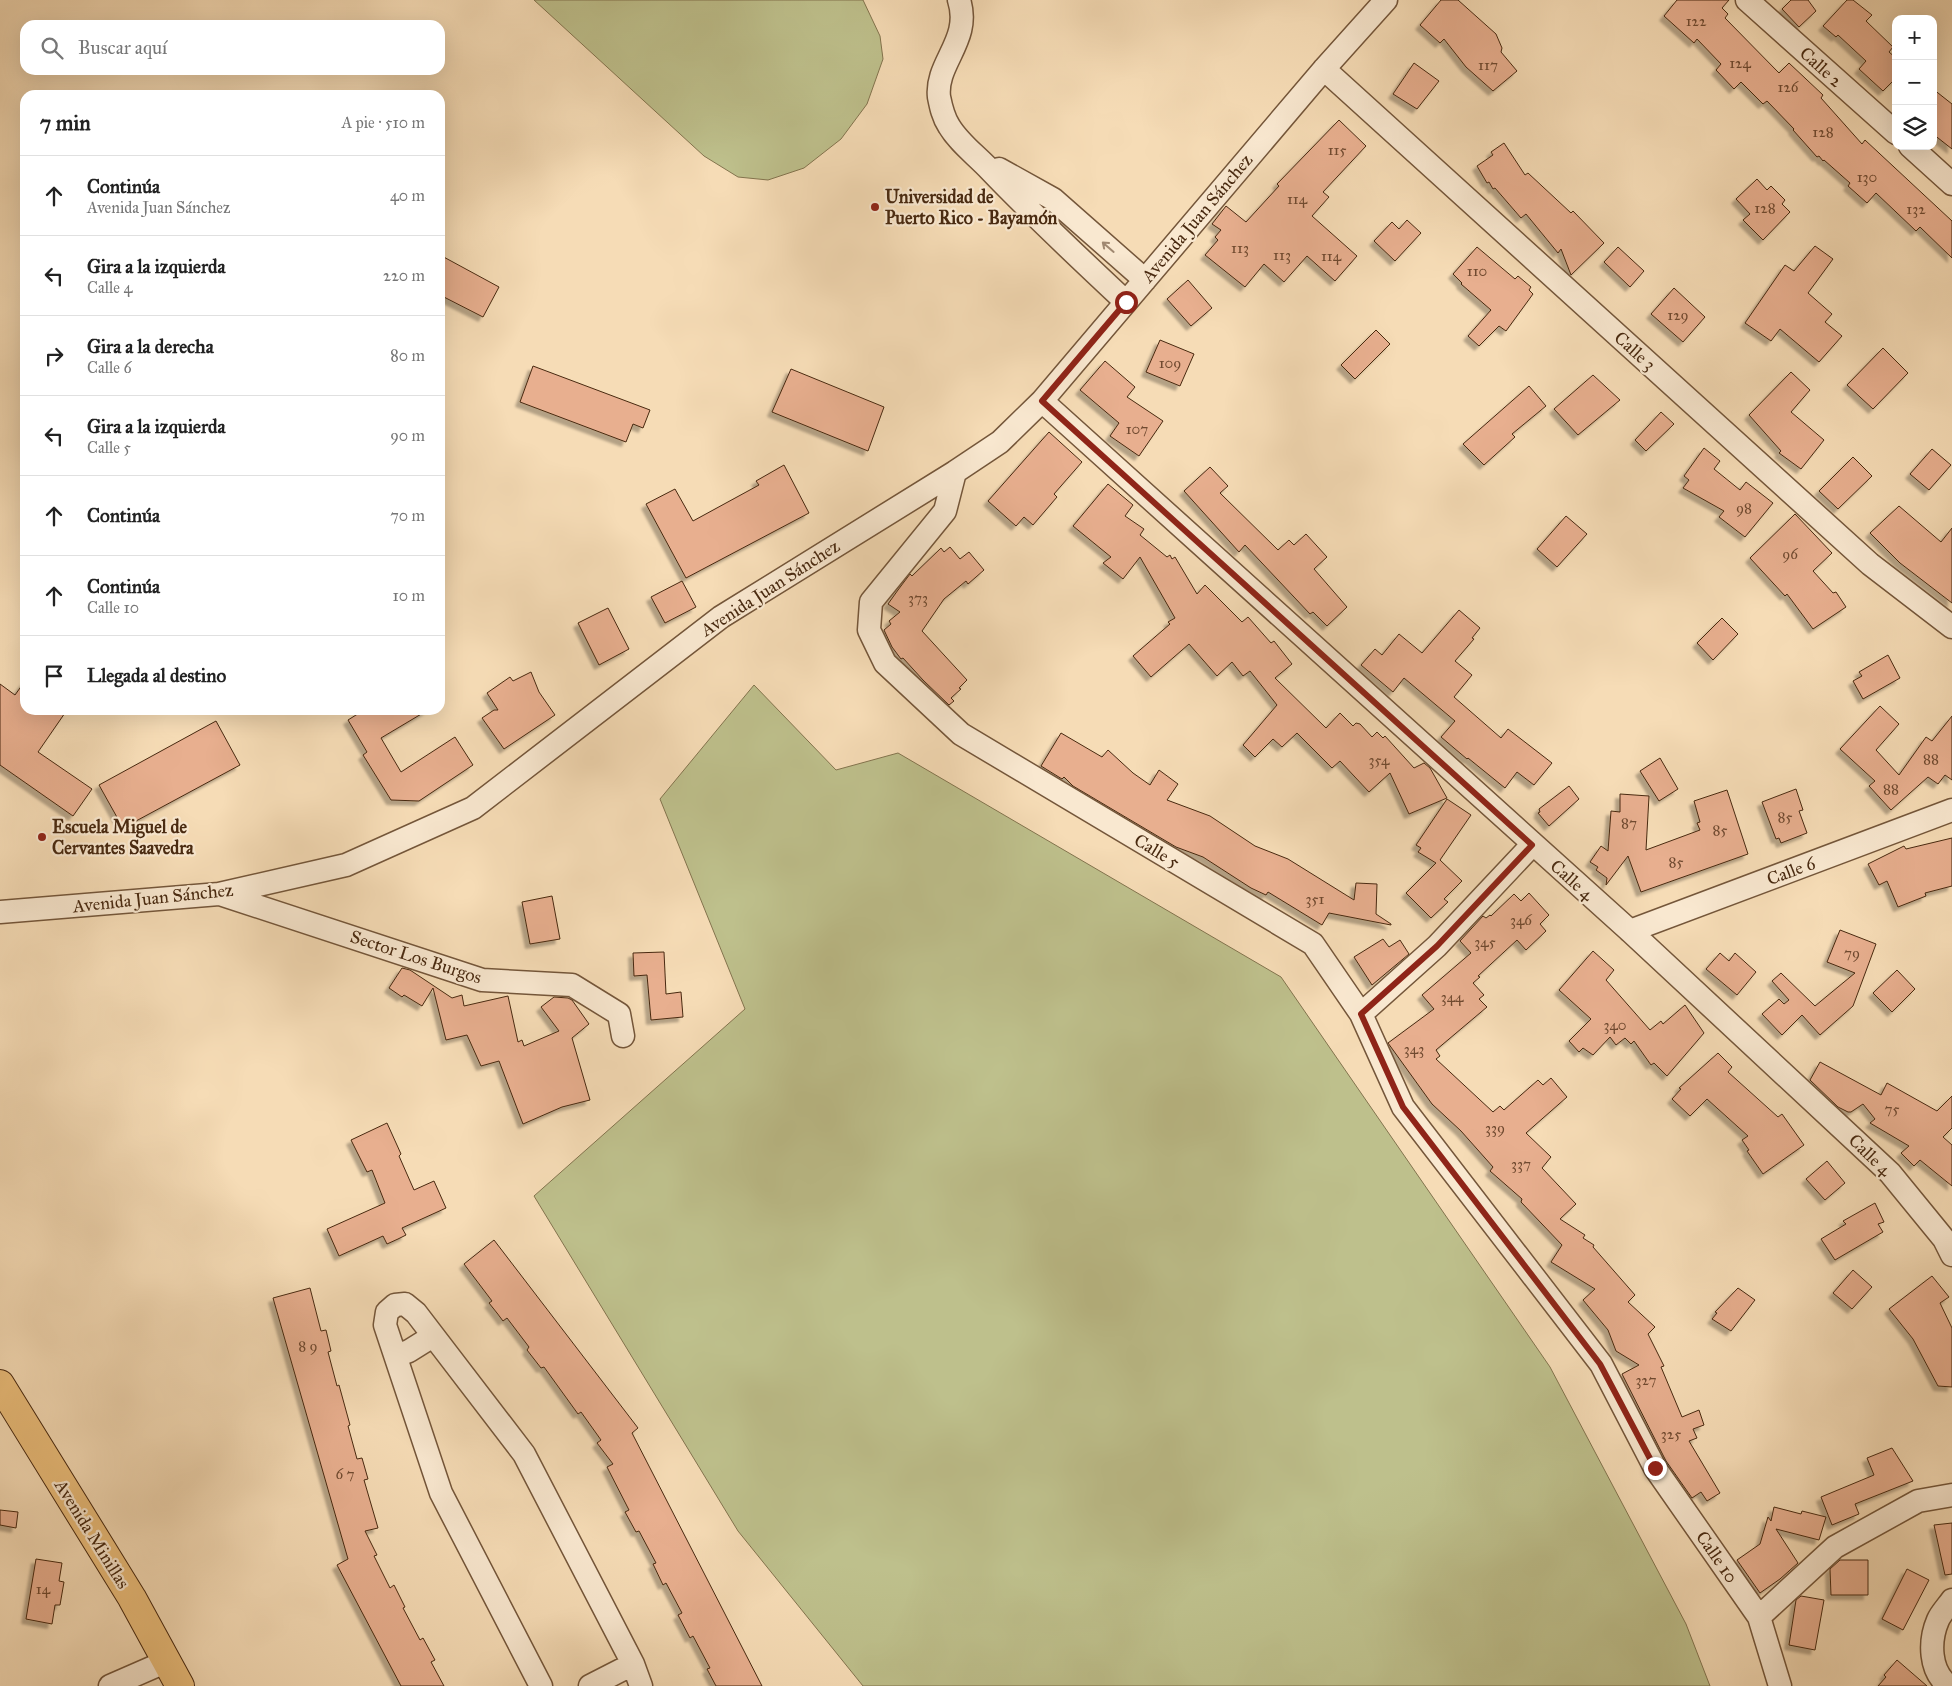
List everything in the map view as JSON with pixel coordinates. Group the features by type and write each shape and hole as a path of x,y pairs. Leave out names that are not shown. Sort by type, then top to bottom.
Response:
{"main road":[{"name":"Avenida Minillas","path":"0,1384 132,1598 180,1686"}],"street":[{"path":"959,0 962,21 960,33 942,75 938,90 941,110 948,125 959,140 978,157 1034,216 1126,302"},
{"name":"Avenida Juan Sánchez","path":"0,912 219,894 346,865 472,808 721,617 955,472 1000,442 1042,401 1324,69 1386,0"},
{"name":"Calle 2","path":"1747,0 1892,129"},
{"name":"Calle 3","path":"1324,69 1870,564 1952,627"},
{"path":"1914,150 1952,184"},
{"path":"978,157 1053,199 1145,280"},
{"name":"Calle 4","path":"1042,401 1532,845 1630,931 1890,1173 1944,1240 1952,1255"},
{"name":"Calle 5","path":"955,472 945,511 871,602 869,630 885,663 960,734 1313,944 1361,1014 1403,1107 1516,1255"},
{"name":"Calle 6","path":"1630,931 1952,810"},
{"path":"1361,1014 1437,946 1532,845"},
{"name":"Sector Los Burgos","path":"219,894 482,980 572,984 619,1014 623,1036"},
{"name":"Calle 10","path":"1516,1255 1600,1364 1655,1468 1759,1617 1780,1686"},
{"path":"541,1686 441,1493 385,1325 387,1312 396,1305 405,1304 416,1313 524,1454 634,1664 641,1686"},
{"path":"396,1356 410,1351 433,1336"},
{"path":"1759,1617 1835,1547 1918,1501 1952,1495"},
{"path":"1949,1686 1941,1680 1931,1653 1938,1619 1952,1600"},
{"path":"110,1686 166,1662"},
{"path":"590,1686 634,1664"}],"green space":[{"path":"534,0 863,0 880,36 883,59 867,104 841,139 804,168 768,180 738,177 704,156"},
{"path":"754,685 836,770 898,753 1281,977 1550,1367 1686,1624 1710,1686 863,1686 738,1531 534,1196 745,1009 660,799"}],"building":[{"path":"1441,0 1458,0 1496,34 1502,48 1501,52 1517,71 1493,91 1466,67 1444,39 1440,43 1420,25"},
{"path":"1677,0 1729,0 1722,8 1728,14 1725,18 1779,73 1789,63 1823,95 1821,98 1862,144 1865,140 1952,221 1952,258 1920,227 1916,231 1876,193 1867,203 1848,186 1850,183 1819,156 1817,157 1767,101 1763,104 1741,82 1734,89 1716,70 1721,64 1697,39 1694,43 1664,16"},
{"path":"1791,0 1808,0 1816,11 1799,27 1782,9"},
{"path":"1847,0 1853,0 1872,15 1866,21 1892,46 1889,52 1892,55 1892,82 1883,91 1859,69 1866,61 1838,35 1836,37 1823,26"},
{"path":"1414,63 1439,81 1417,109 1393,94"},
{"path":"1937,92 1952,104 1952,149 1937,137"},
{"path":"1339,120 1366,146 1323,192 1329,197 1312,216 1357,256 1335,281 1307,256 1284,282 1264,264 1245,287 1205,255 1218,240 1215,237 1221,230 1212,224 1226,206 1246,222 1279,186 1277,184"},
{"path":"1504,143 1525,175 1528,173 1571,213 1573,211 1604,243 1571,275 1561,249 1558,253 1526,214 1521,218 1495,188 1493,189 1489,182 1487,183 1477,166 1493,155 1491,152"},
{"path":"1757,179 1767,190 1771,186 1785,200 1782,204 1790,212 1763,240 1743,220 1750,214 1736,199"},
{"path":"1407,220 1421,233 1395,261 1374,241 1392,222 1399,229"},
{"path":"1815,246 1833,259 1808,293 1832,314 1825,322 1842,336 1819,362 1780,329 1771,341 1745,323 1785,265 1794,271"},
{"path":"1477,247 1515,279 1518,276 1531,287 1529,290 1533,294 1506,331 1499,326 1479,346 1468,336 1491,310 1461,284 1453,274"},
{"path":"1618,247 1644,271 1630,287 1604,262"},
{"path":"445,258 499,287 483,317 445,298"},
{"path":"1188,280 1212,308 1191,326 1167,299"},
{"path":"1674,288 1705,317 1683,342 1651,314"},
{"path":"1376,330 1390,344 1355,379 1341,365"},
{"path":"1160,340 1194,354 1180,386 1146,372"},
{"path":"1883,348 1908,373 1873,409 1847,385"},
{"path":"1105,361 1135,387 1127,397 1163,421 1139,456 1110,436 1119,423 1080,390"},
{"path":"533,366 650,410 643,428 633,424 626,442 520,402"},
{"path":"791,369 884,407 868,451 772,412"},
{"path":"1791,372 1810,390 1791,412 1824,440 1801,469 1779,453 1781,451 1749,415"},
{"path":"1593,375 1620,400 1578,435 1554,409"},
{"path":"1529,386 1546,406 1512,434 1515,437 1484,465 1463,444"},
{"path":"1661,412 1674,424 1646,451 1635,440"},
{"path":"1049,432 1082,462 1054,494 1057,497 1033,525 1024,517 1016,526 988,501"},
{"path":"1704,448 1720,461 1714,469 1740,490 1746,482 1773,503 1745,537 1719,517 1724,511 1683,488 1689,480 1684,476"},
{"path":"1932,449 1951,465 1929,490 1910,474"},
{"path":"1853,457 1872,476 1838,509 1819,491"},
{"path":"784,465 809,513 686,578 646,504 675,489 693,521 759,485 756,481"},
{"path":"1210,467 1228,486 1220,493 1278,550 1289,540 1294,545 1306,534 1327,557 1314,569 1347,607 1327,626 1313,612 1310,614 1245,545 1239,552 1184,491"},
{"path":"1108,484 1133,505 1125,516 1144,529 1140,535 1167,557 1170,555 1172,559 1175,557 1197,594 1205,585 1242,622 1248,617 1271,643 1274,641 1292,664 1275,678 1326,728 1340,713 1353,726 1356,723 1360,724 1372,737 1377,732 1383,738 1385,736 1414,768 1424,763 1430,768 1447,798 1409,814 1390,773 1369,792 1340,761 1332,768 1297,733 1282,747 1273,739 1255,757 1243,745 1277,705 1250,671 1243,676 1232,662 1217,676 1189,644 1151,677 1133,656 1170,624 1168,622 1175,618 1140,557 1123,579 1103,563 1111,557 1073,526"},
{"path":"1899,506 1941,542 1952,528 1952,603 1900,563 1870,533"},
{"path":"1795,514 1832,553 1813,571 1833,593 1836,592 1846,607 1813,629 1787,594 1785,596 1750,558"},
{"path":"1566,516 1587,534 1557,567 1537,549"},
{"path":"950,547 960,559 969,552 984,570 968,584 966,581 944,599 922,631 967,680 951,698 954,701 949,705 903,658 901,659 892,647 884,630 891,624 889,621 900,612 888,604 910,574 912,576 941,548 944,552"},
{"path":"682,581 696,607 665,623 651,597"},
{"path":"608,608 629,649 599,665 578,623"},
{"path":"1459,610 1480,628 1472,638 1474,639 1455,661 1472,675 1454,697 1501,738 1508,729 1552,763 1534,785 1517,772 1505,788 1441,737 1455,721 1404,678 1393,692 1361,665 1375,649 1382,655 1399,634 1422,653"},
{"path":"1722,618 1738,634 1713,660 1697,643"},
{"path":"1888,655 1900,678 1863,699 1853,681 1862,676 1859,672"},
{"path":"531,672 539,692 555,715 504,749 482,718 494,710 498,710 487,693 510,677 513,681"},
{"path":"0,684 15,695 20,688 20,715 64,715 38,752 92,789 73,816 0,765"},
{"path":"1880,706 1899,724 1876,750 1899,775 1926,737 1932,741 1952,716 1952,780 1945,775 1938,784 1928,777 1891,810 1869,786 1875,781 1840,749"},
{"path":"356,715 420,715 381,738 401,772 455,737 473,765 419,801 391,800 363,755 367,752 348,720"},
{"path":"216,721 240,765 123,828 99,785"},
{"path":"1061,733 1102,757 1108,750 1133,773 1150,785 1159,770 1178,784 1167,800 1210,816 1255,846 1288,859 1354,900 1356,883 1377,884 1376,914 1391,925 1329,913 1322,925 1268,892 1266,895 1251,888 1203,857 1176,847 1073,786 1064,777 1062,779 1041,766"},
{"path":"1660,758 1678,789 1659,801 1640,771"},
{"path":"1569,786 1579,799 1549,826 1538,813 1540,812 1539,809"},
{"path":"1796,789 1803,810 1799,811 1807,833 1781,843 1779,838 1776,839 1762,802"},
{"path":"1727,790 1748,854 1641,892 1628,856 1606,885 1607,878 1596,870 1598,867 1590,862 1601,846 1608,851 1611,811 1620,812 1620,794 1649,796 1646,850 1700,830 1697,823 1700,822 1694,801"},
{"path":"1447,799 1471,815 1440,860 1462,881 1444,899 1448,902 1431,918 1406,893 1436,863 1418,852 1421,848 1416,845"},
{"path":"1952,838 1952,886 1925,893 1926,896 1898,907 1887,881 1879,885 1868,864 1904,846 1906,849"},
{"path":"1529,893 1549,915 1540,924 1546,931 1526,950 1517,940 1478,976 1480,977 1473,983 1484,995 1479,999 1487,1007 1436,1050 1440,1056 1436,1059 1493,1112 1500,1106 1504,1110 1538,1080 1543,1085 1551,1078 1567,1097 1526,1133 1551,1157 1542,1168 1576,1204 1560,1219 1585,1235 1583,1238 1594,1245 1593,1247 1635,1295 1628,1302 1655,1327 1648,1334 1664,1366 1661,1367 1682,1417 1699,1410 1704,1425 1693,1429 1697,1438 1689,1441 1720,1493 1707,1501 1701,1492 1692,1498 1666,1461 1622,1374 1639,1365 1616,1351 1608,1330 1583,1300 1595,1289 1551,1262 1562,1245 1521,1202 1522,1199 1490,1171 1493,1167 1461,1131 1432,1104 1388,1043 1434,1009 1422,995 1471,953 1460,941 1483,916 1486,918 1491,916 1514,894 1521,901"},
{"path":"552,896 560,939 530,944 522,902"},
{"path":"1840,930 1876,944 1853,1006 1820,1035 1802,1015 1782,1035 1762,1014 1779,999 1784,1004 1789,1000 1772,981 1781,973 1815,1006 1855,973 1827,962"},
{"path":"1383,939 1389,947 1400,940 1409,954 1372,985 1354,957"},
{"path":"1593,951 1614,970 1606,980 1650,1030 1661,1021 1663,1024 1685,1005 1704,1033 1667,1076 1654,1063 1651,1065 1634,1041 1631,1044 1625,1038 1616,1045 1610,1037 1593,1055 1583,1048 1579,1052 1569,1041 1591,1019 1559,990"},
{"path":"664,952 666,994 681,992 683,1017 651,1020 647,975 634,976 633,953"},
{"path":"1720,953 1729,961 1735,953 1756,972 1737,995 1706,969"},
{"path":"402,968 410,970 452,998 462,995 464,1006 508,996 518,1042 522,1040 524,1046 559,1031 541,1007 554,997 572,1000 589,1024 572,1038 590,1100 562,1107 523,1124 499,1061 481,1066 467,1035 446,1040 433,988 422,1006 404,995 402,997 389,988"},
{"path":"1897,970 1915,989 1892,1012 1873,993"},
{"path":"1718,1053 1732,1067 1728,1072 1778,1117 1782,1114 1804,1145 1763,1174 1747,1151 1749,1150 1742,1140 1748,1136 1707,1099 1690,1116 1672,1099 1681,1089 1679,1088"},
{"path":"1820,1062 1881,1095 1887,1083 1937,1111 1952,1096 1952,1128 1943,1137 1952,1145 1952,1186 1920,1160 1914,1166 1901,1153 1909,1146 1870,1123 1875,1119 1863,1104 1851,1112 1838,1107 1810,1080"},
{"path":"387,1123 414,1190 434,1181 446,1208 402,1228 406,1235 387,1244 383,1236 339,1256 327,1229 385,1203 372,1170 367,1172 351,1140"},
{"path":"1827,1161 1845,1183 1825,1200 1806,1179"},
{"path":"1875,1203 1884,1222 1878,1224 1883,1232 1835,1260 1821,1239 1846,1224 1843,1221"},
{"path":"494,1240 638,1428 632,1433 762,1686 716,1686 707,1669 710,1668 693,1636 690,1638 678,1615 682,1613 666,1583 663,1585 653,1564 656,1563 639,1531 636,1532 625,1512 629,1510 607,1467 613,1464 597,1443 601,1440 581,1412 578,1414 544,1367 541,1368 527,1350 529,1347 507,1318 503,1321 489,1303 492,1301 464,1264"},
{"path":"1853,1270 1872,1287 1852,1309 1833,1293"},
{"path":"1932,1276 1949,1297 1940,1303 1952,1328 1952,1387 1938,1386 1913,1339 1889,1309"},
{"path":"310,1288 321,1331 326,1330 331,1351 328,1352 350,1425 348,1426 357,1459 362,1458 368,1479 364,1480 378,1528 365,1531 377,1555 374,1556 390,1588 394,1585 405,1607 403,1608 420,1640 423,1638 435,1660 431,1662 444,1686 401,1686 337,1565 348,1559 273,1298"},
{"path":"1738,1288 1755,1300 1731,1331 1712,1319 1717,1313 1715,1312"},
{"path":"1892,1448 1913,1481 1855,1504 1859,1514 1832,1525 1821,1497 1874,1475 1867,1458"},
{"path":"1774,1507 1801,1514 1802,1511 1826,1517 1819,1540 1776,1529 1798,1563 1760,1593 1737,1560 1760,1544 1768,1517 1771,1521"},
{"path":"0,1510 18,1512 16,1528 0,1525"},
{"path":"1952,1523 1952,1574 1945,1575 1934,1525"},
{"path":"36,1559 62,1563 59,1581 64,1582 60,1605 55,1605 52,1624 26,1619"},
{"path":"1840,1560 1868,1560 1868,1595 1831,1595 1830,1569"},
{"path":"1907,1569 1929,1580 1903,1630 1882,1619"},
{"path":"1801,1596 1824,1600 1815,1650 1789,1645 1796,1600"},
{"path":"1897,1660 1927,1686 1878,1686 1886,1677 1884,1675"}],"place":[{"name":"Universidad de Puerto Rico - Bayamón","path":"875,207"},
{"name":"Escuela Miguel de Cervantes Saavedra","path":"42,837"}],"route":[{"path":"1126,302 1042,401 1532,845 1437,946 1361,1014 1403,1107 1600,1364 1655,1468"}]}
